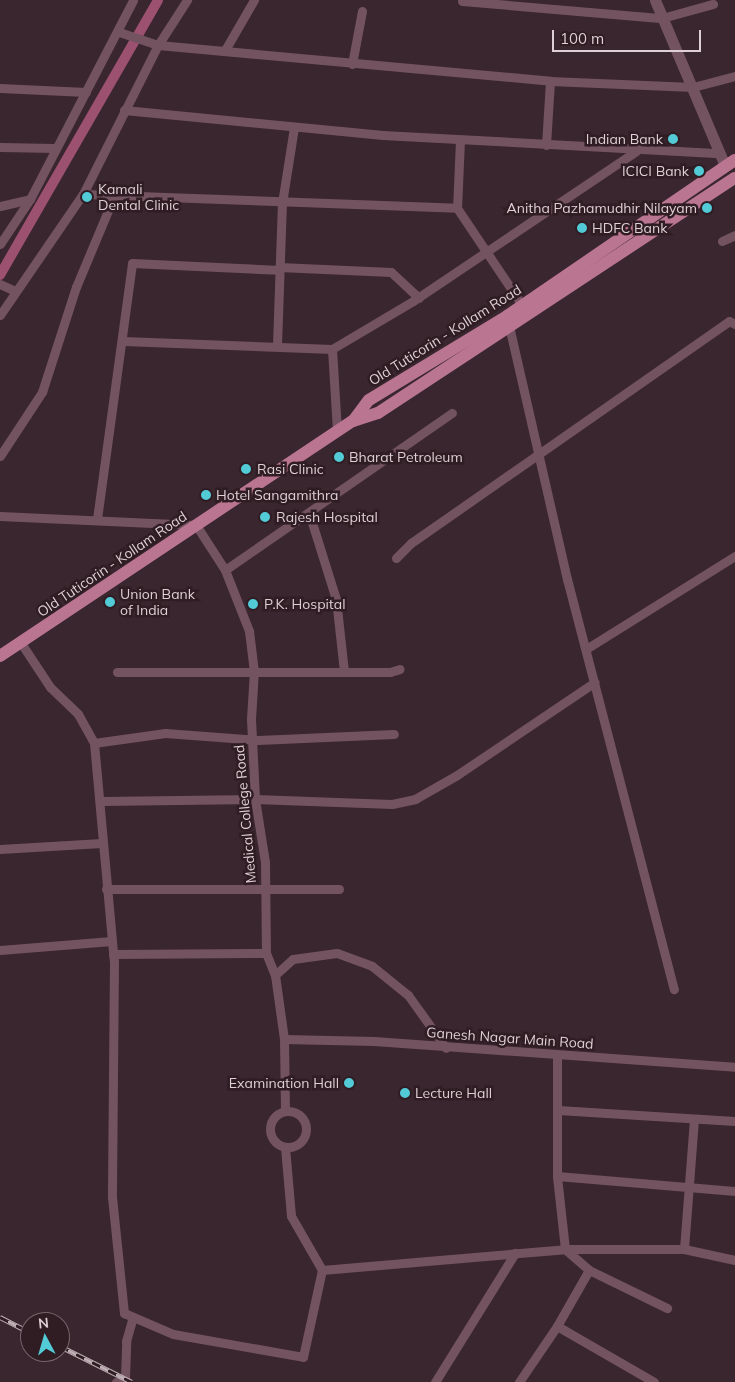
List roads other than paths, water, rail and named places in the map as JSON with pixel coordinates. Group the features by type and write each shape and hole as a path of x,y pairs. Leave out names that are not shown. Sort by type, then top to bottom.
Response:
{"main road":[{"name":"Old Tuticorin - Kollam Road","path":"0,656 353,421 369,400 522,305 730,163"},
{"path":"353,421 378,413 735,178"}],"street":[{"path":"0,244 30,199 55,148 119,32 133,0"},
{"path":"0,315 83,194 158,45 186,0"},
{"path":"225,50 254,0"},
{"path":"656,0 720,153 730,163"},
{"path":"462,1 662,18 713,4"},
{"path":"352,64 362,11"},
{"path":"119,32 158,45 550,81 693,87 735,76"},
{"path":"546,145 550,81"},
{"path":"0,88 86,92"},
{"path":"124,110 294,127 460,140 637,151 720,153"},
{"path":"277,345 282,204 294,127"},
{"path":"460,140 457,208 522,305"},
{"path":"0,147 55,148"},
{"path":"123,341 277,345 332,349 419,298 637,151"},
{"path":"83,194 282,204 457,208"},
{"path":"0,456 42,392 76,287 114,196"},
{"path":"0,206 30,199"},
{"path":"722,241 735,235"},
{"path":"97,519 117,361 123,341 132,263 392,272 419,298"},
{"path":"1,285 15,292"},
{"path":"396,558 411,543 728,321 735,324"},
{"path":"509,326 586,650 674,989"},
{"path":"332,349 337,430"},
{"path":"224,570 452,413"},
{"path":"309,513 336,599 344,672"},
{"path":"0,516 196,525"},
{"name":"Medical College Road","path":"196,525 224,570 248,631 254,670 252,740 255,799 265,862 266,953 275,974 284,1040 285,1110"},
{"path":"586,650 735,556"},
{"path":"21,642 50,687 78,714 94,743 101,801 102,843 113,954 112,1196 124,1313 173,1334 303,1358 322,1270 291,1216 285,1147"},
{"path":"118,672 254,670 390,672 400,669"},
{"path":"101,801 255,799 392,804 415,799 457,775 595,682"},
{"path":"94,743 165,733 252,740 394,734"},
{"path":"0,849 102,843"},
{"path":"106,889 266,891 339,889"},
{"path":"0,950 112,941"},
{"path":"113,954 266,953"},
{"path":"275,974 293,959 337,953 372,966 408,995 446,1048"},
{"name":"Ganesh Nagar Main Road","path":"284,1040 374,1041 557,1056 735,1067"},
{"path":"557,1056 557,1176 565,1249 589,1270 666,1308"},
{"path":"285,1110 299,1115 306,1129 299,1142 285,1147 276,1142 270,1128 272,1119 285,1110"},
{"path":"558,1110 694,1120 735,1121"},
{"path":"684,1249 694,1120"},
{"path":"557,1176 735,1191"},
{"path":"322,1270 565,1249 684,1249 735,1260"},
{"path":"435,1382 515,1253"},
{"path":"531,1382 521,1379 558,1326 589,1270"},
{"path":"116,1382 125,1378 126,1341 133,1317"},
{"path":"558,1326 654,1382"}],"waterway":[{"path":"0,275 158,0"}],"railway":[{"path":"0,1317 20,1327"},
{"path":"70,1351 132,1382"}],"place":[{"name":"Indian Bank","path":"673,139"},
{"name":"ICICI Bank","path":"699,171"},
{"name":"Kamali Dental Clinic","path":"87,197"},
{"name":"Anitha Pazhamudhir Nilayam","path":"707,208"},
{"name":"HDFC Bank","path":"582,228"},
{"name":"Bharat Petroleum","path":"339,457"},
{"name":"Rasi Clinic","path":"246,469"},
{"name":"Hotel Sangamithra","path":"206,495"},
{"name":"Rajesh Hospital","path":"265,517"},
{"name":"Union Bank of India","path":"110,602"},
{"name":"P.K. Hospital","path":"253,604"},
{"name":"Examination Hall","path":"349,1083"},
{"name":"Lecture Hall","path":"405,1093"}]}
